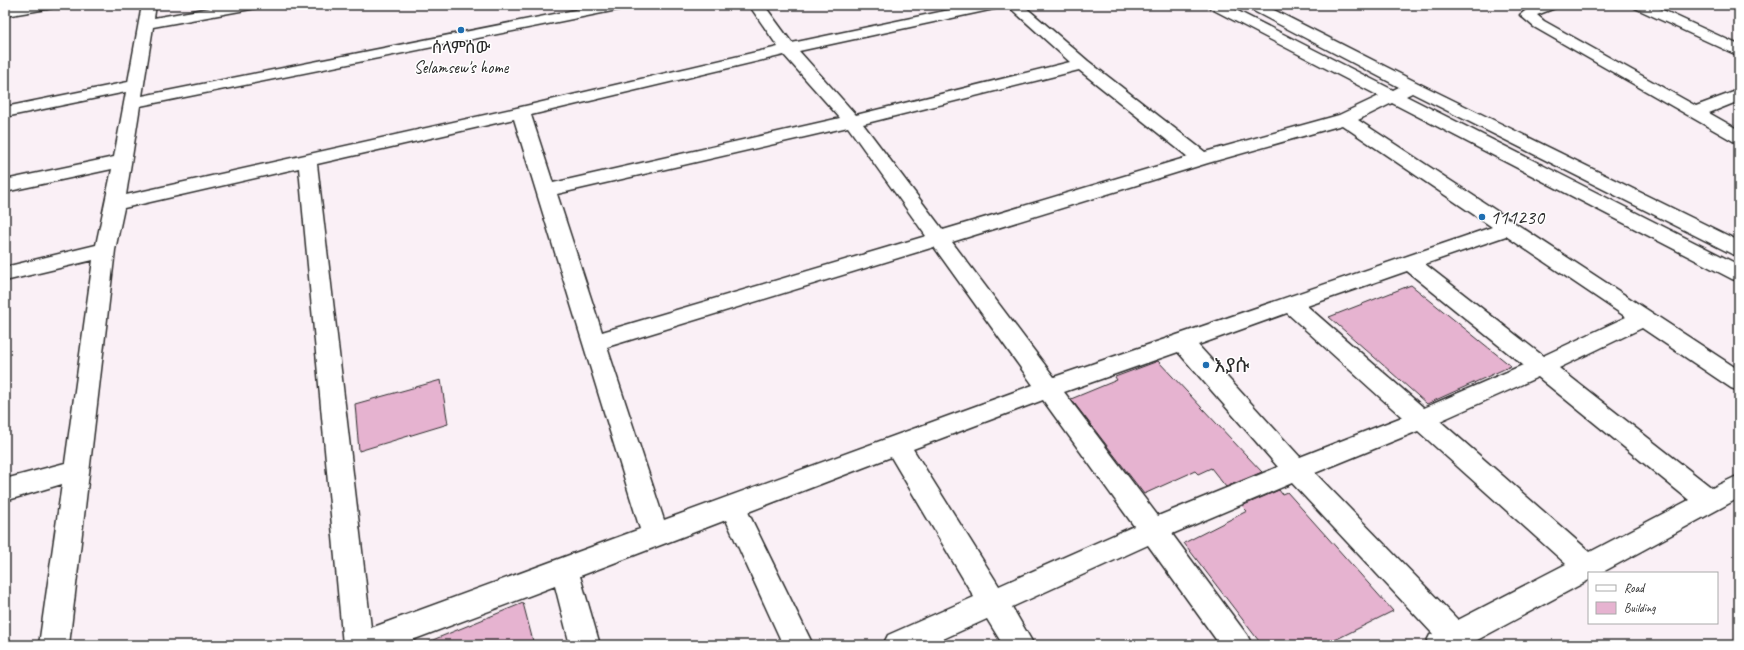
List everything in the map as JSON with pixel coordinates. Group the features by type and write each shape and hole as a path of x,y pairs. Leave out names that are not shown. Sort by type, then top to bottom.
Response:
{"street":[{"path":"5,12 47,5"},
{"path":"54,645 105,250 115,204 147,15 251,5"},
{"path":"5,112 134,94 622,5"},
{"path":"756,5 788,48 852,121 1237,645"},
{"path":"115,204 522,112 788,48 994,5"},
{"path":"1014,5 1082,64 1202,159"},
{"path":"1215,5 1739,274"},
{"path":"1253,5 1412,87 1739,249"},
{"path":"1550,5 1535,10 1528,15 1539,24 1739,137"},
{"path":"1640,5 1739,51"},
{"path":"545,190 852,121 1082,64"},
{"path":"594,343 1202,159 1345,119 1412,87"},
{"path":"1695,113 1739,95"},
{"path":"522,112 545,190 655,536"},
{"path":"1345,119 1739,382"},
{"path":"5,186 122,161"},
{"path":"308,161 358,645"},
{"path":"362,645 1048,388 1508,228"},
{"path":"5,274 105,250"},
{"path":"1408,262 1710,501"},
{"path":"1291,304 1588,567"},
{"path":"898,645 1153,530 1422,419 1540,367 1644,318"},
{"path":"1182,342 1448,641 1739,486"},
{"path":"897,445 1020,645"},
{"path":"5,490 76,470"},
{"path":"733,507 798,645"},
{"path":"564,569 585,645"}],"building":[{"path":"1411,285 1511,366 1427,404 1329,317"},
{"path":"1158,361 1262,472 1226,487 1211,468 1198,474 1195,471 1144,494 1071,399 1117,380 1115,377"},
{"path":"441,380 448,424 359,451 355,404"},
{"path":"1279,490 1282,494 1287,492 1393,611 1325,645 1262,645 1184,543 1247,511 1242,506"},
{"path":"523,603 534,645 423,644"}],"place":[{"name":"ሰላምሰው Selamsew's home","path":"461,30"},
{"name":"111230","path":"1482,217"},
{"name":"እያሱ","path":"1206,365"}]}
